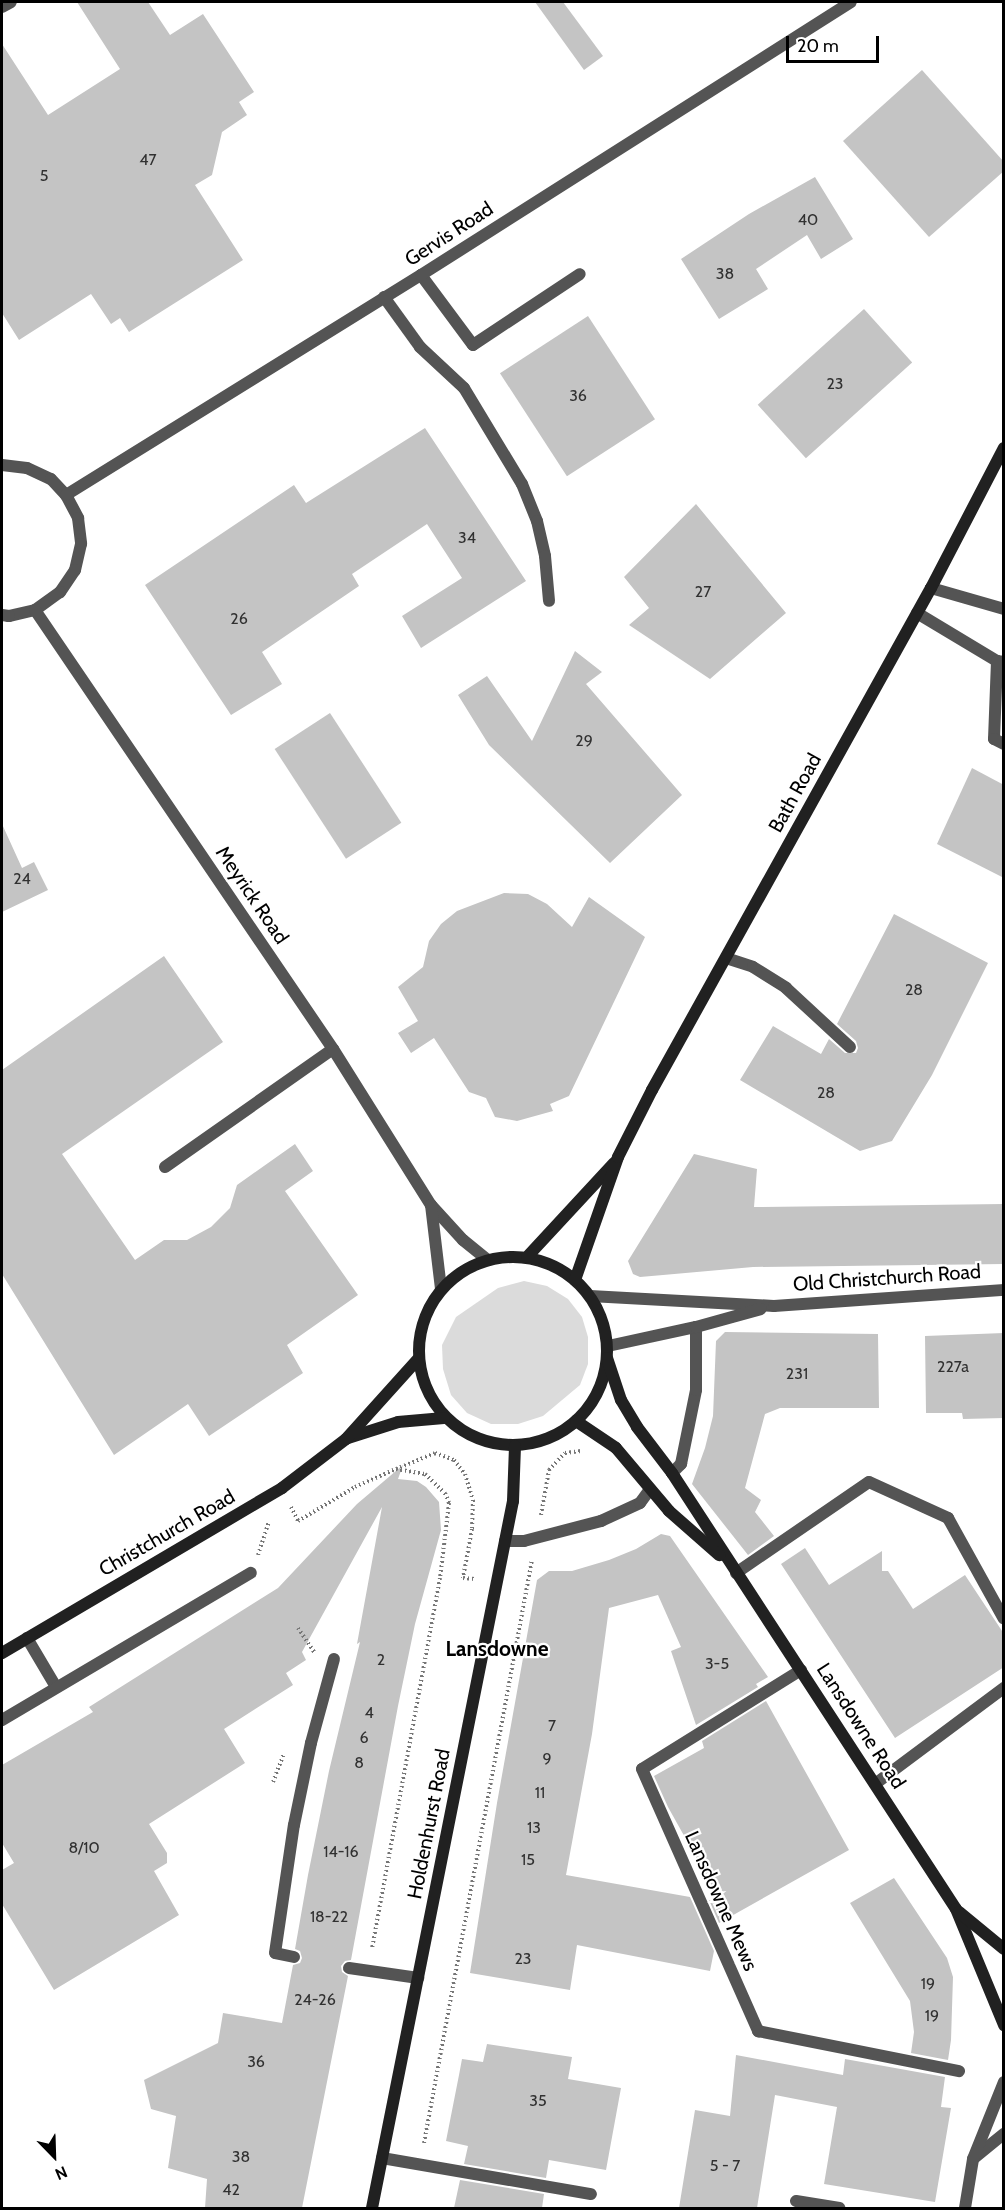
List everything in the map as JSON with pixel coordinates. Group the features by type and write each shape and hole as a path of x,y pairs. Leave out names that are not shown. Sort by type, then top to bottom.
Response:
{"main road":[{"name":"Bath Road","path":"575,1280 618,1157 652,1090 931,588 1004,447"},
{"name":"Bath Road","path":"527,1257 618,1157"},
{"path":"527,1257 553,1265 575,1280 590,1296 603,1320 607,1352 602,1382 592,1404 576,1422 557,1434 537,1442 515,1446 486,1442 444,1418 428,1394 418,1359 420,1333 425,1318 441,1289 463,1271 488,1260 527,1257"},
{"name":"Lansdowne Road","path":"607,1352 621,1400 672,1473 956,1909 1004,2025"},
{"name":"Christchurch Road","path":"2,1652 282,1488 346,1438 418,1359"},
{"name":"Christchurch Road","path":"346,1438 398,1422 444,1418"},
{"name":"Lansdowne Road","path":"576,1422 615,1448 669,1510 734,1570"},
{"name":"Holdenhurst Road","path":"372,2208 513,1501 515,1446"},
{"name":"Lansdowne Road","path":"956,1909 1004,1949"}],"street":[{"path":"2,7 11,2"},
{"name":"Gervis Road","path":"66,495 421,275 851,2"},
{"path":"421,275 473,345 580,274"},
{"path":"384,297 420,347 464,388 522,484 539,530 545,556 549,601"},
{"path":"2,465 27,468 51,479 66,495 78,518 81,544 75,570 60,592 35,610 2,615"},
{"path":"931,588 1004,609"},
{"name":"Meyrick Road","path":"35,610 333,1049 431,1205 463,1240 488,1260"},
{"path":"917,613 1000,662 994,739 1004,744"},
{"path":"726,958 753,967 786,988 850,1047"},
{"path":"165,1167 333,1049"},
{"name":"Meyrick Road","path":"431,1205 441,1289"},
{"name":"Old Christchurch Road","path":"590,1296 774,1306 1004,1290"},
{"name":"Old Christchurch Road","path":"607,1352 774,1306"},
{"path":"672,1473 681,1464 696,1390 696,1327"},
{"path":"734,1570 869,1482 948,1518 1004,1619"},
{"path":"505,1541 536,1538 601,1521 640,1503 650,1489"},
{"path":"2,1720 251,1573"},
{"path":"27,1638 56,1687"},
{"path":"294,1957 275,1953 294,1825 311,1743 334,1659"},
{"name":"Lansdowne Mews","path":"801,1670 642,1768 758,2031 959,2071"},
{"path":"875,1784 1004,1688"},
{"path":"349,1968 418,1978"},
{"path":"965,2208 974,2159 1004,2082"},
{"path":"974,2159 1004,2134"},
{"path":"382,2158 591,2194"},
{"path":"796,2201 839,2208"}],"path":[{"path":"420,2166 549,1470 565,1453 588,1451"},
{"path":"282,1488 298,1521 355,1487 435,1453 454,1460 465,1473 473,1500 472,1529 463,1578 496,1579 526,1586"},
{"path":"369,1970 449,1522 449,1503 437,1485 425,1474 396,1469"},
{"path":"251,1573 282,1488"}],"shaded area":[{"path":"524,1281 547,1286 568,1299 582,1317 588,1337 588,1364 580,1385 543,1416 518,1424 491,1424 467,1413 451,1395 443,1369 442,1345 456,1317 498,1288"}],"building":[{"path":"77,2 148,2 170,35 203,14 254,92 239,102 247,115 222,132 212,175 195,185 243,260 129,332 120,318 111,324 91,294 19,340 2,313 2,44 48,115 120,69"},
{"path":"535,2 563,2 603,56 584,70"},
{"path":"922,70 1004,162 1004,171 929,237 843,141"},
{"path":"815,177 853,239 821,259 807,235 756,269 768,289 719,319 681,259 749,214"},
{"path":"864,309 912,363 806,458 758,405"},
{"path":"588,316 655,419 567,476 500,373"},
{"path":"425,428 526,581 421,648 402,616 462,578 427,524 352,574 359,586 262,652 282,684 231,715 145,585 294,485 306,503"},
{"path":"696,504 786,613 710,679 629,625 649,608 624,577"},
{"path":"575,651 602,672 586,684 682,795 610,863 489,745 458,695 487,676 532,741"},
{"path":"330,713 401,823 346,859 275,749"},
{"path":"972,768 1004,785 1004,878 937,844"},
{"path":"2,824 22,868 34,862 48,890 2,912"},
{"path":"504,893 528,894 547,904 572,927 589,897 645,937 569,1096 550,1104 553,1111 517,1121 495,1117 486,1098 469,1092 434,1038 411,1053 398,1033 418,1021 398,987 423,967 429,941 441,924 457,911"},
{"path":"894,914 988,963 932,1075 892,1141 860,1151 740,1080 773,1026 821,1054 829,1039 845,1053 856,1053 858,1048 856,1041 837,1024"},
{"path":"164,956 223,1042 62,1154 135,1260 164,1240 187,1240 211,1227 230,1208 237,1185 295,1144 313,1171 285,1191 358,1295 287,1345 303,1373 209,1436 188,1404 114,1455 2,1274 2,1070"},
{"path":"694,1154 757,1169 754,1207 1004,1204 1004,1264 753,1267 640,1277 633,1274 628,1261"},
{"path":"725,1332 878,1334 879,1408 780,1408 765,1414 745,1488 761,1500 755,1512 774,1536 748,1555 692,1484 713,1416 716,1341"},
{"path":"1004,1333 1004,1418 963,1419 962,1413 926,1413 925,1336"},
{"path":"403,1465 398,1479 417,1481 426,1487 439,1502 441,1530 415,1624 351,1960 345,1961 341,1966 342,1972 348,1976 302,2208 205,2208 207,2179 168,2168 176,2116 151,2109 144,2080 218,2043 223,2013 282,2023 293,1965 300,1963 302,1958 300,1951 295,1949 308,1875 329,1771 360,1642 357,1644 382,1507 302,1652 306,1660 286,1673 293,1685 224,1729 245,1763 149,1824 167,1853 167,1863 154,1871 179,1915 54,1990 2,1904 2,1870 14,1863 2,1843 2,1765 93,1712 89,1707 278,1588 357,1504"},
{"path":"661,1534 670,1536 768,1677 756,1684 758,1687 696,1725 671,1651 681,1647 658,1595 609,1608 592,1734 566,1875 690,1897 714,1951 710,1971 577,1945 570,1990 470,1973 497,1803 537,1580 549,1571 572,1571 609,1560 636,1549"},
{"path":"805,1548 829,1585 882,1551 882,1571 888,1571 913,1609 965,1575 1004,1634 1004,1667 895,1738 781,1564"},
{"path":"766,1701 849,1850 719,1923 709,1900 721,1902 668,1807 654,1776 704,1748 702,1741"},
{"path":"894,1878 947,1958 953,1977 948,2060 911,2053 914,2032 910,2001 850,1903"},
{"path":"487,2044 572,2057 568,2079 621,2088 606,2170 549,2160 546,2178 464,2164 468,2146 446,2141 462,2059 483,2062"},
{"path":"736,2055 843,2075 845,2059 945,2077 941,2107 951,2108 935,2202 824,2184 837,2107 775,2095 757,2208 679,2208 695,2110 730,2116"},
{"path":"460,2180 544,2194 542,2208 454,2208"}],"district":[{"name":"Lansdowne","path":"497,1649"}]}
